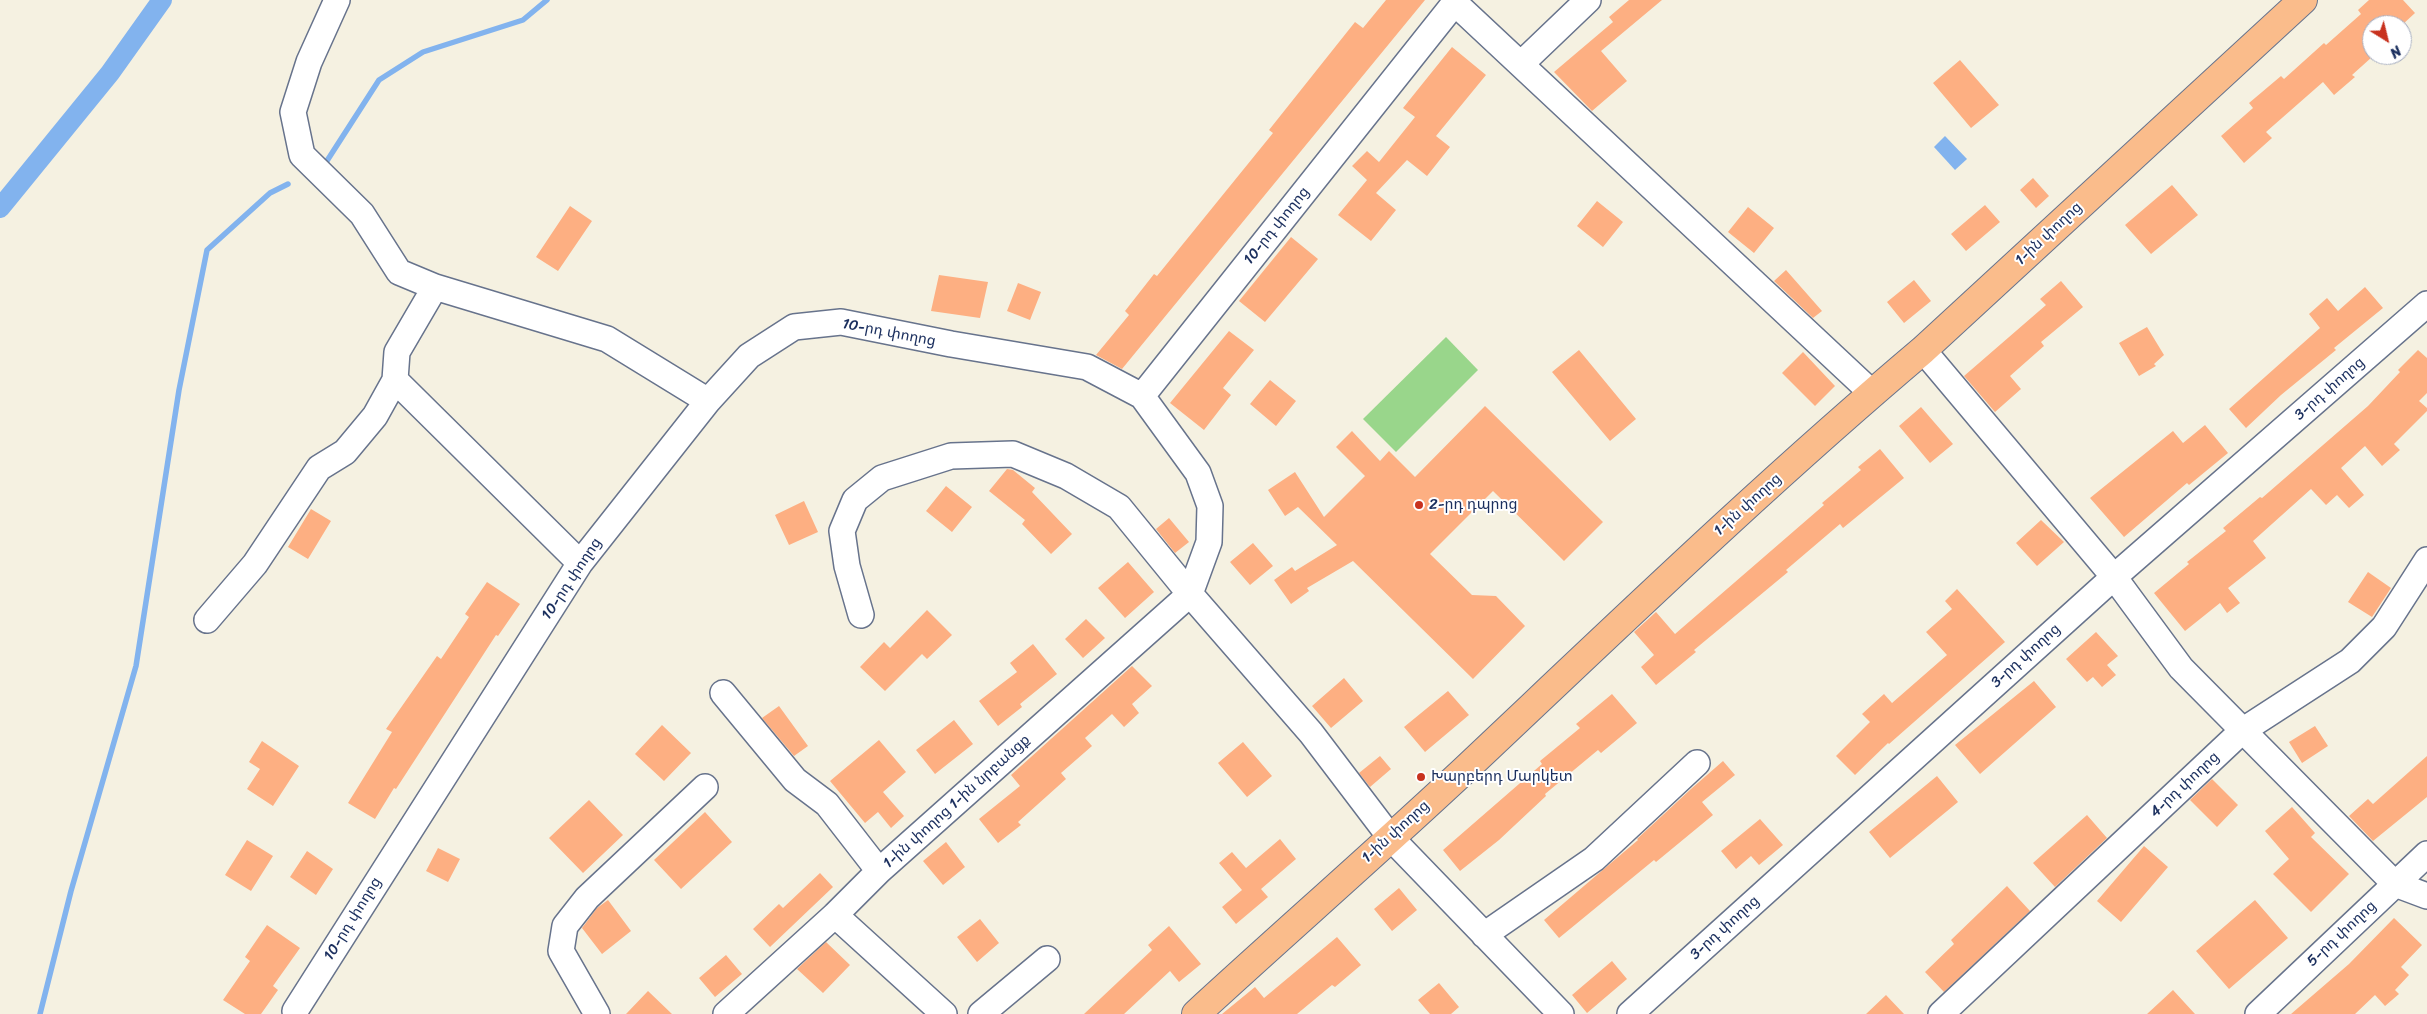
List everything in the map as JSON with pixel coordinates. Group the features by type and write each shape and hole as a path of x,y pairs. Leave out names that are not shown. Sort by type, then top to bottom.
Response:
{"main road":[{"name":"1-ին փողոց","path":"1196,1014 1390,837 1702,547 1872,393 1923,350 2303,0"}],"street":[{"path":"337,0 309,62 293,112 302,155 362,214 400,272 435,287 607,339 708,401"},
{"path":"1521,64 1588,0"},
{"path":"1456,2 1872,393"},
{"name":"10-րդ փողոց","path":"295,1011 580,563 708,401 749,356 794,327 841,322 951,344 1087,367 1142,396 1456,2"},
{"path":"207,620 255,564 319,468 345,452 375,416 395,380 396,352 435,287"},
{"name":"3-րդ փողոց","path":"1630,1014 2114,577 2427,304"},
{"path":"1923,350 2114,577 2181,668 2395,884 2427,896"},
{"path":"395,380 580,563"},
{"path":"1142,396 1198,473 1210,506 1210,542 1190,594"},
{"path":"861,615 847,566 842,531 855,500 882,478 951,456 1013,454 1066,476 1118,507 1190,594 1311,733 1390,837 1561,1014"},
{"name":"4-րդ փողոց","path":"1941,1014 2242,731 2350,661 2384,627 2427,560"},
{"name":"1-ին փողոց 1-ին նրբանցք","path":"726,1014 879,872 1190,594"},
{"path":"723,693 795,780 826,804 879,872"},
{"path":"1484,935 1594,859 1697,763"},
{"path":"597,1014 561,951 565,926 588,898 704,787"},
{"name":"5-րդ փողոց","path":"2258,1014 2427,854"},
{"path":"834,915 944,1014"},
{"path":"981,1014 1047,959"}],"green space":[{"path":"1446,337 1478,370 1396,452 1363,419"}],"water":[{"path":"1945,136 1967,159 1955,170 1934,147"}],"building":[{"path":"1386,0 1425,0 1122,369 1096,355 1129,315 1125,311 1154,274 1157,276 1273,133 1269,130 1355,22 1363,28"},
{"path":"1629,0 1662,0 1601,51 1627,81 1592,111 1554,72 1613,22 1609,17"},
{"path":"2369,0 2403,0 2415,13 2412,16 2362,15 2363,65 2352,75 2355,77 2334,95 2323,82 2266,132 2272,138 2244,163 2221,136 2253,108 2249,103 2281,76 2284,79 2324,43 2326,45 2361,14 2358,10"},
{"path":"1452,47 1486,75 1436,136 1450,147 1427,176 1407,160 1376,193 1396,210 1371,241 1338,215 1367,180 1352,166 1367,151 1379,162 1415,117 1403,108"},
{"path":"1960,60 1999,105 1971,128 1933,83"},
{"path":"2033,178 2049,196 2036,208 2020,190"},
{"path":"2172,185 2198,215 2151,254 2125,225"},
{"path":"1597,201 1623,222 1603,247 1577,226"},
{"path":"1985,205 2000,222 1966,251 1951,234"},
{"path":"570,206 592,221 558,271 536,257"},
{"path":"1748,207 1774,228 1754,253 1728,232"},
{"path":"1291,237 1318,259 1265,322 1239,301"},
{"path":"1786,270 1822,311 1813,318 1774,281"},
{"path":"939,275 988,282 980,318 931,311"},
{"path":"1914,280 1931,301 1904,323 1887,302"},
{"path":"2061,281 2083,307 2041,342 2044,346 2010,376 2021,389 1995,412 1964,376 2046,305 2040,299"},
{"path":"1018,283 1041,292 1030,320 1007,311"},
{"path":"2365,287 2383,308 2334,348 2336,350 2281,395 2246,428 2229,409 2320,328 2309,314 2327,298 2338,311"},
{"path":"2147,327 2164,355 2154,364 2156,366 2139,376 2119,343"},
{"path":"1229,331 1254,350 1223,388 1231,395 1204,430 1170,403"},
{"path":"1579,350 1636,419 1610,441 1552,372"},
{"path":"2418,350 2427,358 2427,393 2419,401 2427,408 2427,411 2394,444 2400,450 2382,466 2365,446 2341,468 2364,495 2349,508 2337,495 2326,505 2311,489 2253,541 2266,558 2228,588 2240,603 2227,613 2220,603 2185,631 2154,593 2189,564 2187,562 2226,531 2223,528 2260,497 2262,498 2368,406 2400,372 2398,370"},
{"path":"1803,352 1835,386 1815,406 1782,373"},
{"path":"1270,380 1296,401 1276,426 1250,404"},
{"path":"1485,406 1603,522 1564,561 1493,491 1430,554 1472,595 1496,596 1525,626 1473,679 1353,561 1307,588 1309,591 1291,604 1274,580 1292,567 1295,571 1337,545 1298,507 1285,516 1268,490 1295,472 1324,517 1365,476 1336,447 1352,431 1380,461 1389,451 1415,477"},
{"path":"1921,407 1953,444 1930,463 1899,426"},
{"path":"2205,425 2228,453 2189,485 2187,483 2124,537 2090,498 2173,431 2183,443"},
{"path":"1880,449 1904,478 1843,528 1840,524 1786,570 1788,572 1694,650 1696,652 1656,685 1641,667 1654,655 1634,632 1656,612 1675,634 1824,505 1822,503 1861,470 1858,467"},
{"path":"1007,469 1013,470 1035,488 1032,492 1072,534 1051,554 1022,524 1025,520 989,491"},
{"path":"946,486 972,507 952,532 926,511"},
{"path":"804,501 818,532 789,545 775,515"},
{"path":"311,509 331,521 308,559 288,547"},
{"path":"1169,518 1189,542 1175,553 1156,529"},
{"path":"2041,520 2064,542 2037,566 2016,543"},
{"path":"1253,543 1273,566 1250,585 1230,562"},
{"path":"1128,562 1154,592 1125,618 1098,588"},
{"path":"2368,572 2391,588 2372,617 2348,602"},
{"path":"487,582 520,604 498,636 496,635 375,819 348,803 392,732 386,729 437,656 441,659 469,617 465,614"},
{"path":"1957,589 2005,642 1888,743 1855,775 1836,756 1870,722 1862,714 1884,694 1892,703 1947,655 1926,632 1952,609 1945,601"},
{"path":"927,610 952,635 927,659 922,654 885,691 860,667 884,642 890,648"},
{"path":"1086,619 1105,638 1083,658 1065,639"},
{"path":"2096,632 2118,656 2107,665 2116,675 2102,687 2093,677 2087,682 2066,659"},
{"path":"1033,644 1057,674 1020,704 1022,707 998,726 979,701 1017,672 1010,663"},
{"path":"1132,666 1152,686 1132,704 1139,713 1124,727 1112,714 1085,738 1092,746 1061,773 1066,779 1018,822 1021,825 998,843 979,819 1020,786 1011,775"},
{"path":"1344,678 1363,701 1331,728 1312,706"},
{"path":"2034,681 2056,707 1980,774 1955,745"},
{"path":"1448,691 1469,715 1425,752 1404,727"},
{"path":"1612,694 1637,723 1601,753 1598,750 1545,794 1546,796 1499,840 1460,871 1443,850 1542,764 1540,761 1580,728 1576,724"},
{"path":"779,706 808,746 794,756 762,718"},
{"path":"954,720 973,744 935,774 916,750"},
{"path":"662,725 691,753 664,781 635,754"},
{"path":"2315,726 2328,746 2302,763 2289,742"},
{"path":"879,740 906,772 883,792 904,816 891,828 878,812 865,823 830,781"},
{"path":"262,741 299,766 273,806 247,789 260,769 249,762"},
{"path":"1243,742 1272,776 1247,797 1218,763"},
{"path":"1380,756 1391,769 1370,787 1359,773"},
{"path":"2427,756 2427,797 2373,841 2349,816 2368,799 2373,804"},
{"path":"1723,761 1735,775 1702,802 1713,815 1656,862 1654,860 1559,938 1544,920 1638,840"},
{"path":"1937,776 1958,802 1890,858 1869,832"},
{"path":"2212,779 2238,805 2217,827 2190,800"},
{"path":"589,800 623,835 583,873 549,838"},
{"path":"2292,807 2315,833 2311,837 2349,874 2311,912 2273,874 2289,859 2265,831"},
{"path":"705,812 732,842 681,889 654,860"},
{"path":"2087,815 2107,838 2055,887 2033,863"},
{"path":"1760,819 1783,845 1759,865 1751,856 1736,869 1721,851"},
{"path":"1280,839 1296,859 1261,889 1268,897 1236,924 1222,907 1242,890 1219,863 1232,852 1246,868"},
{"path":"247,840 273,856 251,891 225,875"},
{"path":"946,842 965,867 943,885 923,861"},
{"path":"2144,846 2168,867 2121,922 2097,901"},
{"path":"438,848 460,859 448,882 426,871"},
{"path":"307,851 333,869 316,895 290,877"},
{"path":"820,873 833,887 770,947 753,929 779,904 783,908"},
{"path":"2007,886 2030,911 1944,992 1925,972 1954,944 1951,940"},
{"path":"1399,888 1417,910 1392,931 1374,909"},
{"path":"608,900 631,931 602,954 582,928 597,908"},
{"path":"2255,900 2288,938 2229,989 2196,951"},
{"path":"2394,918 2422,945 2401,967 2409,975 2395,990 2399,994 2385,1006 2375,995 2355,1014 2291,1014 2349,964"},
{"path":"980,919 999,943 977,962 957,937"},
{"path":"267,925 300,948 273,986 278,990 261,1014 245,1014 223,1000 250,961 245,957"},
{"path":"1169,926 1201,964 1179,982 1170,971 1124,1014 1084,1014 1152,950 1148,945"},
{"path":"1337,937 1361,965 1335,987 1332,985 1297,1014 1222,1014 1255,987 1264,998"},
{"path":"826,942 850,965 823,993 797,969"},
{"path":"726,955 742,974 715,997 699,978"},
{"path":"1612,961 1627,979 1587,1013 1572,995"},
{"path":"1439,983 1459,1007 1451,1014 1430,1014 1418,1000"},
{"path":"2173,990 2195,1014 2147,1014"},
{"path":"648,991 672,1014 626,1014"},
{"path":"1886,995 1904,1014 1866,1014"}],"waterway":[{"path":"0,208 110,73 162,0"},
{"path":"323,167 379,80 423,52 523,20 547,0"},
{"path":"40,1014 71,891 136,666 179,390 207,250 270,193 288,184"}],"place":[{"name":"2-րդ դպրոց","path":"1419,505"},
{"name":"Խարբերդ Մարկետ","path":"1421,777"}]}
